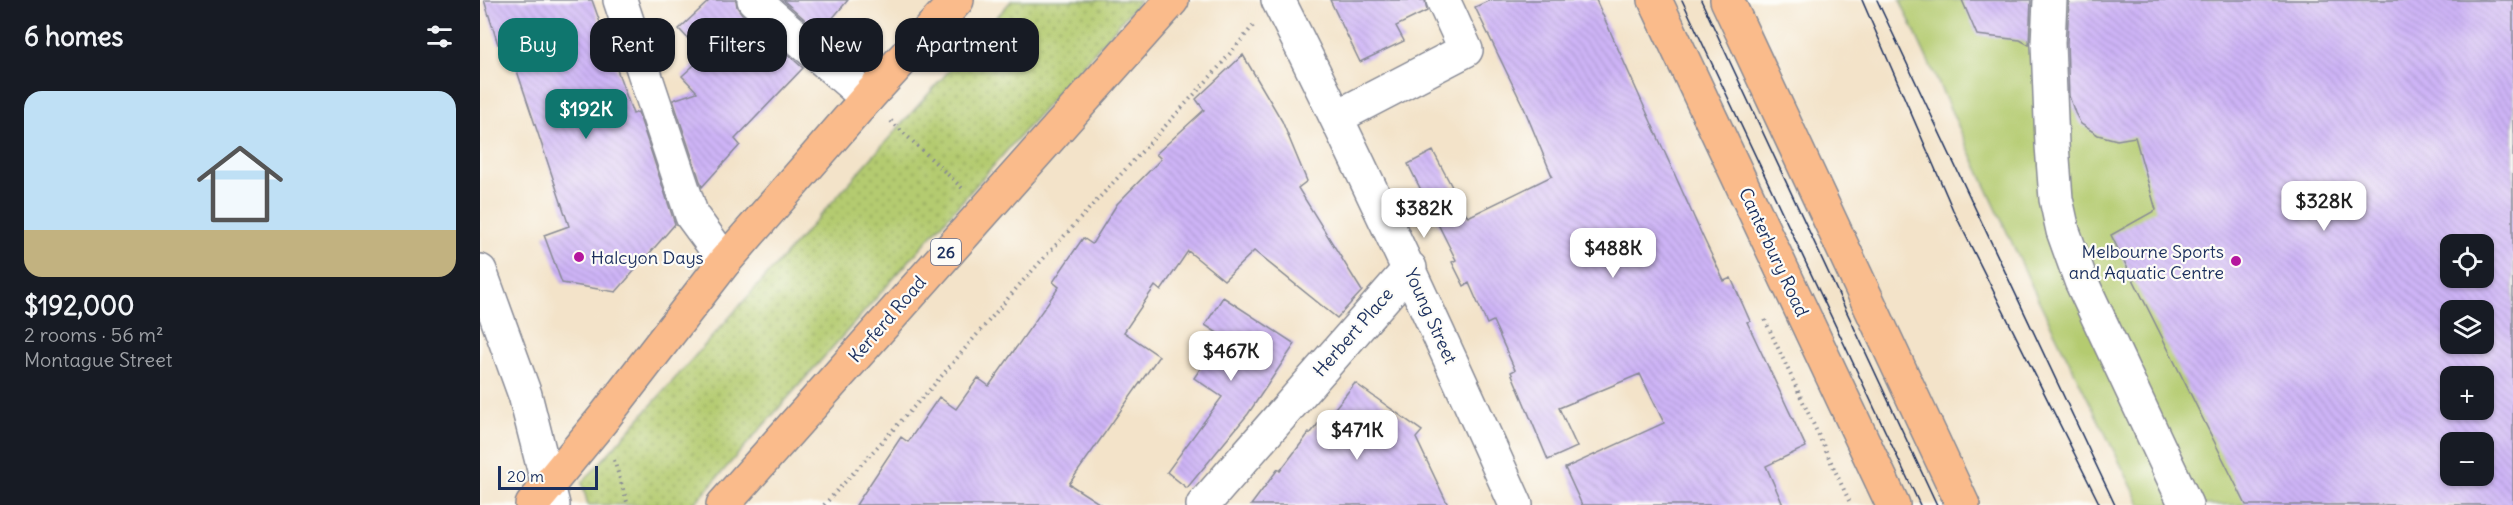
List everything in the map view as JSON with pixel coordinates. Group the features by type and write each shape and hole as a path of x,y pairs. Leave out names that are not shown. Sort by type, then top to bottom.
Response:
{"main road":[{"path":"544,499 725,261 867,98 957,0"},
{"name":"Kerferd Road","path":"723,505 1172,0"},
{"name":"Canterbury Road","path":"1655,0 1893,505"},
{"path":"1727,0 1963,505"}],"street":[{"path":"620,0 692,216 725,261"},
{"path":"754,0 867,98"},
{"name":"Young Street","path":"1278,0 1410,268 1516,505"},
{"path":"1337,117 1466,50 1443,0"},
{"path":"2050,0 2048,43 2052,145 2056,199 2063,231 2081,281 2186,505"},
{"name":"Herbert Place","path":"1203,505 1410,268"},
{"path":"480,271 525,395 544,499"}],"path":[{"path":"824,505 933,386 1021,284 1213,74 1254,25"},
{"path":"867,98 984,209"},
{"path":"602,420 627,505"}],"green space":[{"path":"1012,0 1140,0 693,505 588,505 582,483 948,72 1039,72 1039,18 996,18"},
{"name":"Melbourne Sports and Aquatic Centre","path":"1900,0 2513,0 2513,505 2141,505 2037,297"}],"building":[{"path":"484,0 592,0 598,18 590,18 590,72 618,72 633,114 638,112 675,224 616,292 562,283 544,235 569,226 517,72 578,72 578,18 498,18 498,44"},
{"path":"710,0 736,0 737,7 747,18 691,18"},
{"path":"783,0 848,0 833,18 803,18"},
{"path":"1330,0 1425,0 1427,11 1396,26 1404,41 1360,62"},
{"path":"1490,0 1596,0 1702,235 1724,281 1731,278 1750,321 1747,322 1806,447 1766,466 1783,505 1582,505 1565,468 1664,423 1640,374 1559,408 1577,447 1548,460 1511,372 1515,370 1493,321 1487,324 1469,283 1464,286 1452,262 1456,260 1408,164 1433,151 1468,217 1552,176 1524,108 1475,7"},
{"path":"1962,0 2031,0 2029,45 2020,40 1977,35"},
{"name":"Melbourne Sports and Aquatic Centre","path":"2069,0 2513,0 2513,505 2246,505 2111,235 2156,210 2135,137 2117,140 2098,135 2081,124 2069,96 2067,43"},
{"path":"687,22 687,38 679,29"},
{"path":"787,54 799,64 799,72 735,139 740,145 702,187 673,100 697,92 682,76 687,71 787,72"},
{"path":"1243,55 1282,121 1307,181 1298,188 1362,291 1337,318 1254,251 1224,280 1188,251 1161,291 1155,286 1124,332 1159,356 1069,484 1102,505 856,505 901,437 908,442 939,397 956,409 978,378 989,386 1059,287 1053,282 1083,238 1092,244 1117,204 1161,159 1156,154 1204,110 1196,99"},
{"path":"1223,297 1295,344 1248,414 1187,488 1167,472 1222,397 1194,378 1222,336 1205,325"},
{"path":"1355,383 1422,431 1416,438 1448,505 1251,505 1278,469 1280,471 1309,433 1325,415 1328,417"}],"tram line":[{"path":"1682,0 1920,505"},
{"path":"1701,0 1937,505"},
{"path":"1862,0 1953,210 2100,505"},
{"path":"1877,0 2115,505"}],"place":[{"name":"Halcyon Days","path":"579,257"},
{"name":"Melbourne Sports and Aquatic Centre","path":"2236,261"}]}
